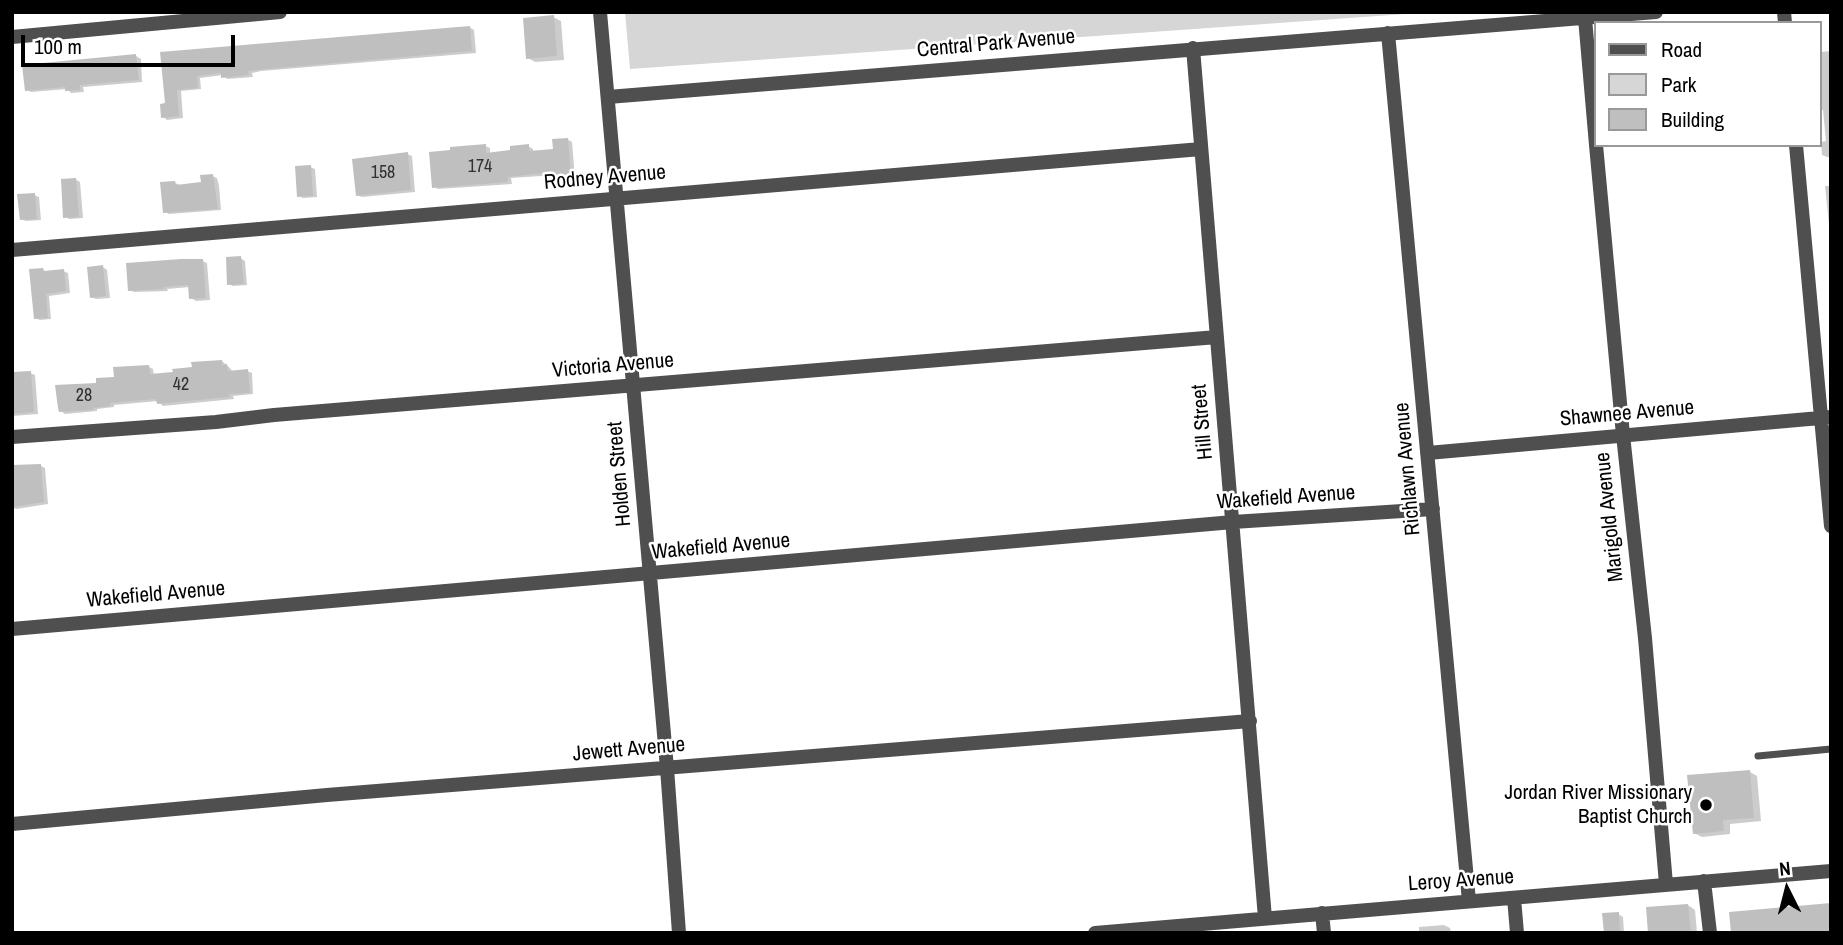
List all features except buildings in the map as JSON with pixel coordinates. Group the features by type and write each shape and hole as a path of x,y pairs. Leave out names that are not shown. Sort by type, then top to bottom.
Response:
{"street":[{"path":"12,37 280,12"},
{"name":"Holden Street","path":"600,12 667,768 679,933"},
{"name":"Central Park Avenue","path":"608,97 1656,12"},
{"name":"Marigold Avenue","path":"1585,18 1594,122"},
{"name":"Richlawn Avenue","path":"1388,33 1469,901"},
{"name":"Hill Street","path":"1193,48 1265,918"},
{"name":"Marigold Avenue","path":"1596,147 1645,638 1666,884"},
{"path":"1796,147 1826,418 1831,526"},
{"name":"Rodney Avenue","path":"12,250 1201,149"},
{"name":"Victoria Avenue","path":"12,437 1217,337"},
{"name":"Shawnee Avenue","path":"1428,453 1826,418"},
{"name":"Wakefield Avenue","path":"12,629 1233,522 1433,509"},
{"name":"Jewett Avenue","path":"12,824 1250,721"},
{"name":"Leroy Avenue","path":"1095,933 1831,871"},
{"path":"1704,881 1710,933"},
{"path":"1514,898 1517,933"},
{"path":"1322,912 1324,933"}],"lane":[{"path":"1758,756 1831,749"}],"green space":[{"path":"625,12 1434,12 630,69"}],"place":[{"name":"Jordan River Missionary Baptist Church","path":"1706,805"}]}
